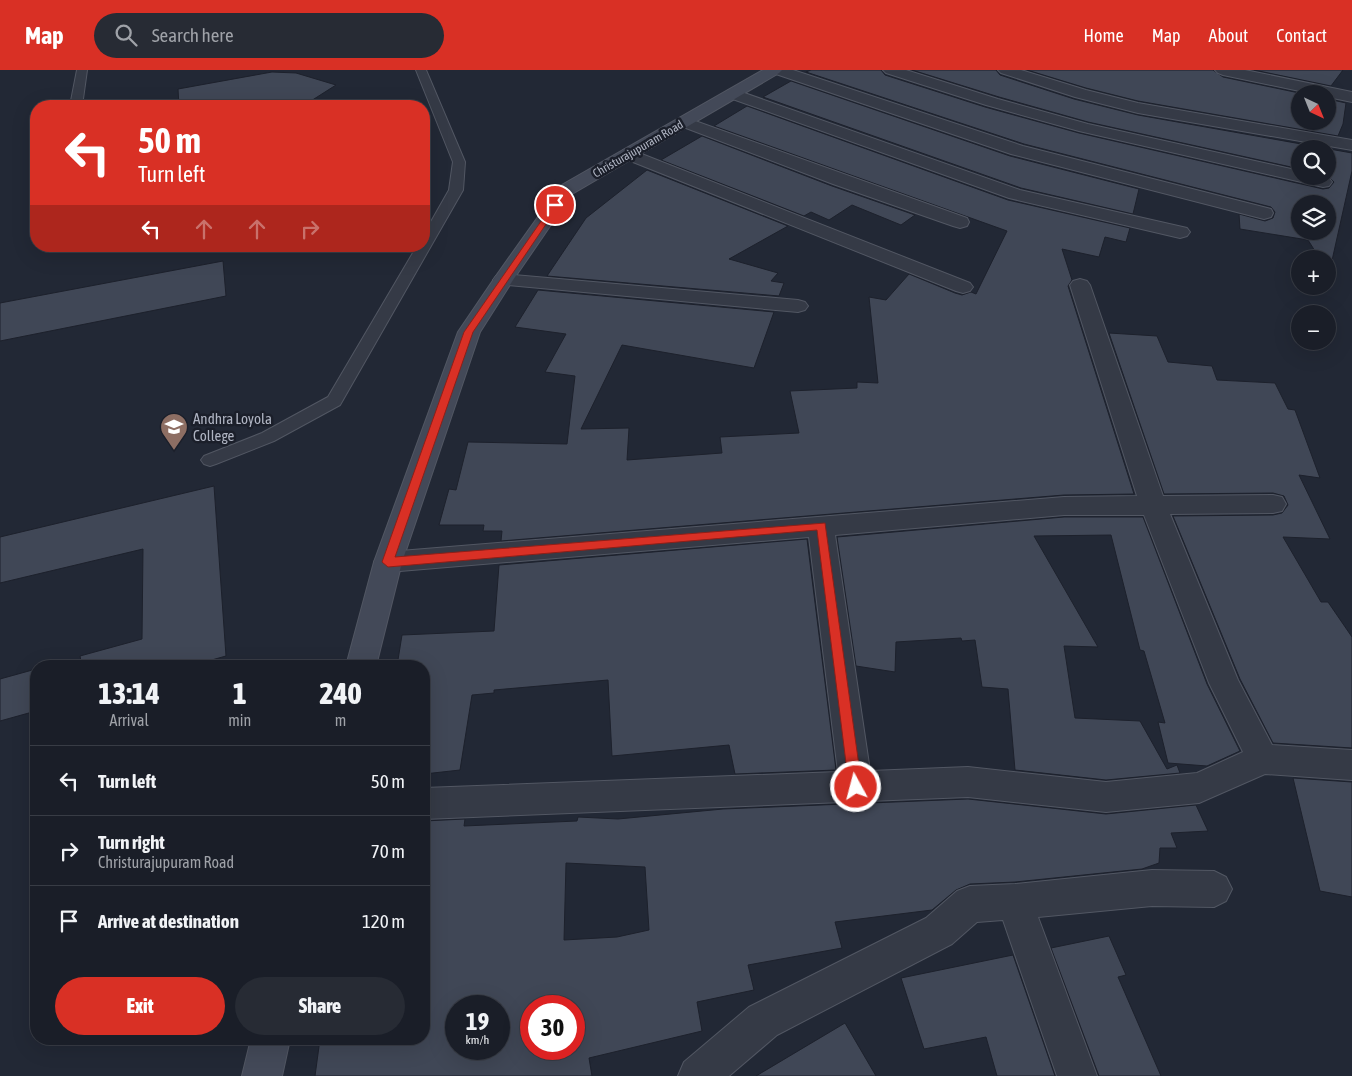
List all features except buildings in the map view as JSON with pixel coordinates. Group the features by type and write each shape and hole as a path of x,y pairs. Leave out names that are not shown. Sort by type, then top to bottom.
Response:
{"street":[{"name":"Christurajupuram Road","path":"363,660 388,562 469,332 503,280 566,190 774,70"},
{"path":"778,70 1017,150 1264,213"},
{"path":"892,70 992,102 1084,128 1291,174"},
{"path":"1006,70 1028,73 1092,97 1156,112 1315,137 1352,145"},
{"path":"1223,70 1352,97"},
{"path":"917,159 957,130 1028,73"},
{"path":"733,94 1015,194 1180,232"},
{"path":"684,122 838,180 960,222"},
{"path":"630,154 964,287"},
{"path":"503,280 798,306"},
{"path":"1080,285 1154,505 1224,683 1263,759"},
{"path":"388,562 1064,506 1273,504"},
{"path":"822,526 856,787"},
{"path":"430,804 968,782 1106,797 1199,788 1263,759 1352,765"},
{"path":"698,1076 763,1021 939,931 970,904 1015,902 1152,888 1214,890"},
{"path":"1015,902 1077,1076"},
{"path":"262,1076 270,1045"}],"lane":[{"path":"77,100 82,70"},
{"path":"421,70 459,162 456,190 430,236"},
{"path":"210,460 268,437 334,401 421,252"}],"place":[{"name":"Andhra Loyola College","path":"174,451"}],"route":[{"path":"555,205 469,332 388,562 822,526 856,787"}]}
